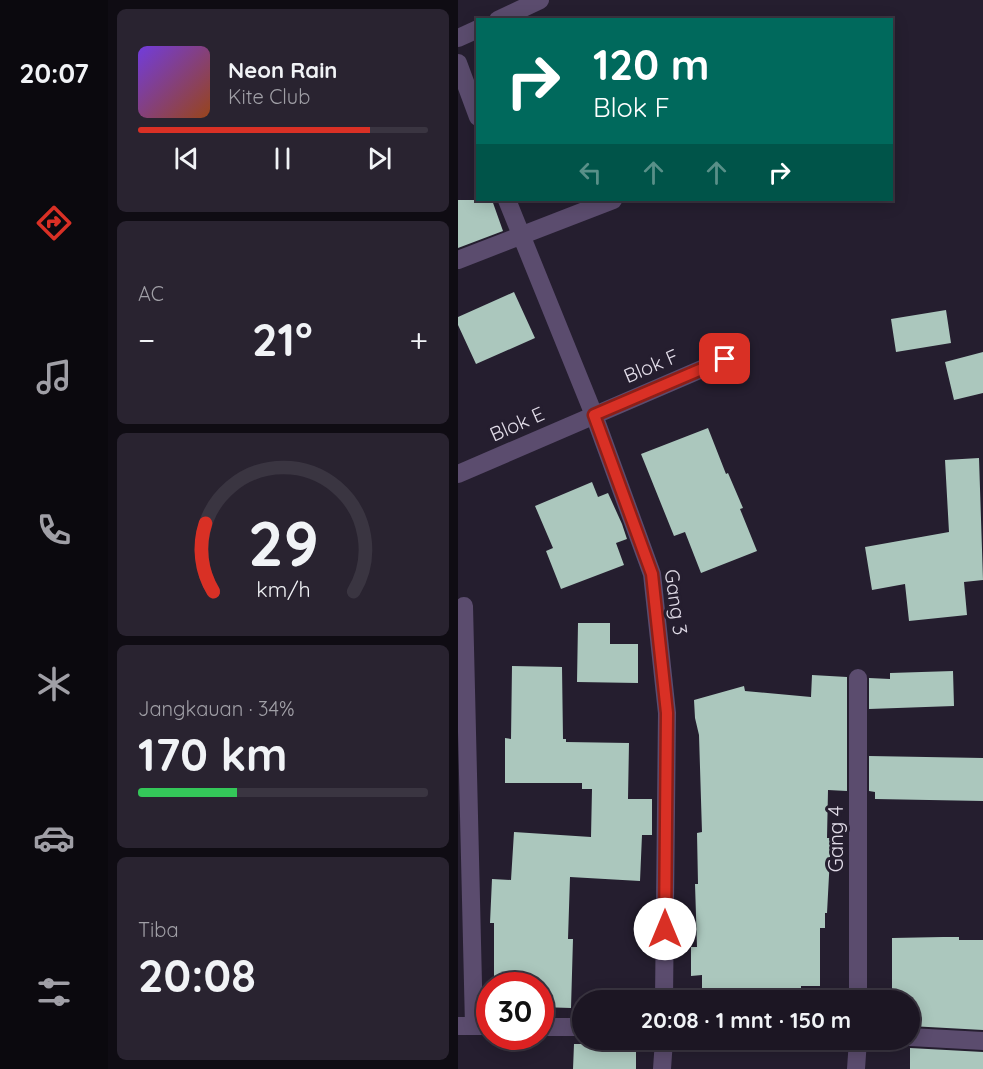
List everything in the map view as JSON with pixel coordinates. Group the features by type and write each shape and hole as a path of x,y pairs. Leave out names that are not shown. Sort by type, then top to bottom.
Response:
{"street":[{"path":"502,18 540,0"},
{"path":"458,38 476,30"},
{"path":"458,63 476,112"},
{"name":"Gang 3","path":"508,201 594,415 652,574 667,713 664,990"},
{"path":"458,260 520,234 610,201"},
{"name":"Blok F","path":"594,415 725,359"},
{"name":"Blok E","path":"458,474 594,415"},
{"path":"464,606 474,1026"},
{"name":"Gang 4","path":"858,678 858,990"},
{"path":"554,1027 572,1027"},
{"path":"920,1038 983,1041"},
{"path":"662,1069 663,1050"},
{"path":"856,1069 857,1050"}],"building":[{"path":"458,200 492,201 503,231 458,248"},
{"path":"514,292 535,338 476,364 458,325 458,317"},
{"path":"946,310 951,343 896,352 891,319"},
{"path":"983,352 983,393 954,400 945,362"},
{"path":"708,428 726,474 728,473 743,508 740,509 757,551 701,573 685,532 674,536 641,454"},
{"path":"979,458 983,580 964,582 967,615 909,621 905,584 872,590 865,547 949,532 945,460"},
{"path":"592,482 598,497 608,493 622,524 627,539 616,543 624,565 561,589 546,551 553,548 535,506"},
{"path":"578,623 610,623 610,644 638,644 638,683 577,682"},
{"path":"512,666 562,667 563,739 566,739 566,742 629,743 628,799 652,799 652,835 642,835 640,881 570,877 568,939 573,939 571,1008 554,1007 554,972 494,972 494,923 490,923 492,879 511,880 514,832 591,837 592,789 582,789 582,783 505,783 505,738 511,739"},
{"path":"953,671 954,706 869,709 869,678 890,679 890,673"},
{"path":"812,675 847,677 847,791 828,790 827,838 831,838 827,913 825,913 825,928 820,928 820,986 801,986 801,990 702,990 702,975 691,976 691,947 697,947 695,884 698,884 697,833 702,832 699,735 694,700 744,686 745,691 811,697"},
{"path":"869,756 983,758 983,801 875,799 875,792 869,791"},
{"path":"959,937 959,940 983,940 983,1030 920,1027 920,990 892,990 892,938"},
{"path":"574,1050 636,1050 636,1069 573,1069"},
{"path":"910,1050 983,1052 983,1069 910,1069"}],"route":[{"path":"665,929 667,713 652,574 594,415 725,359"}]}
